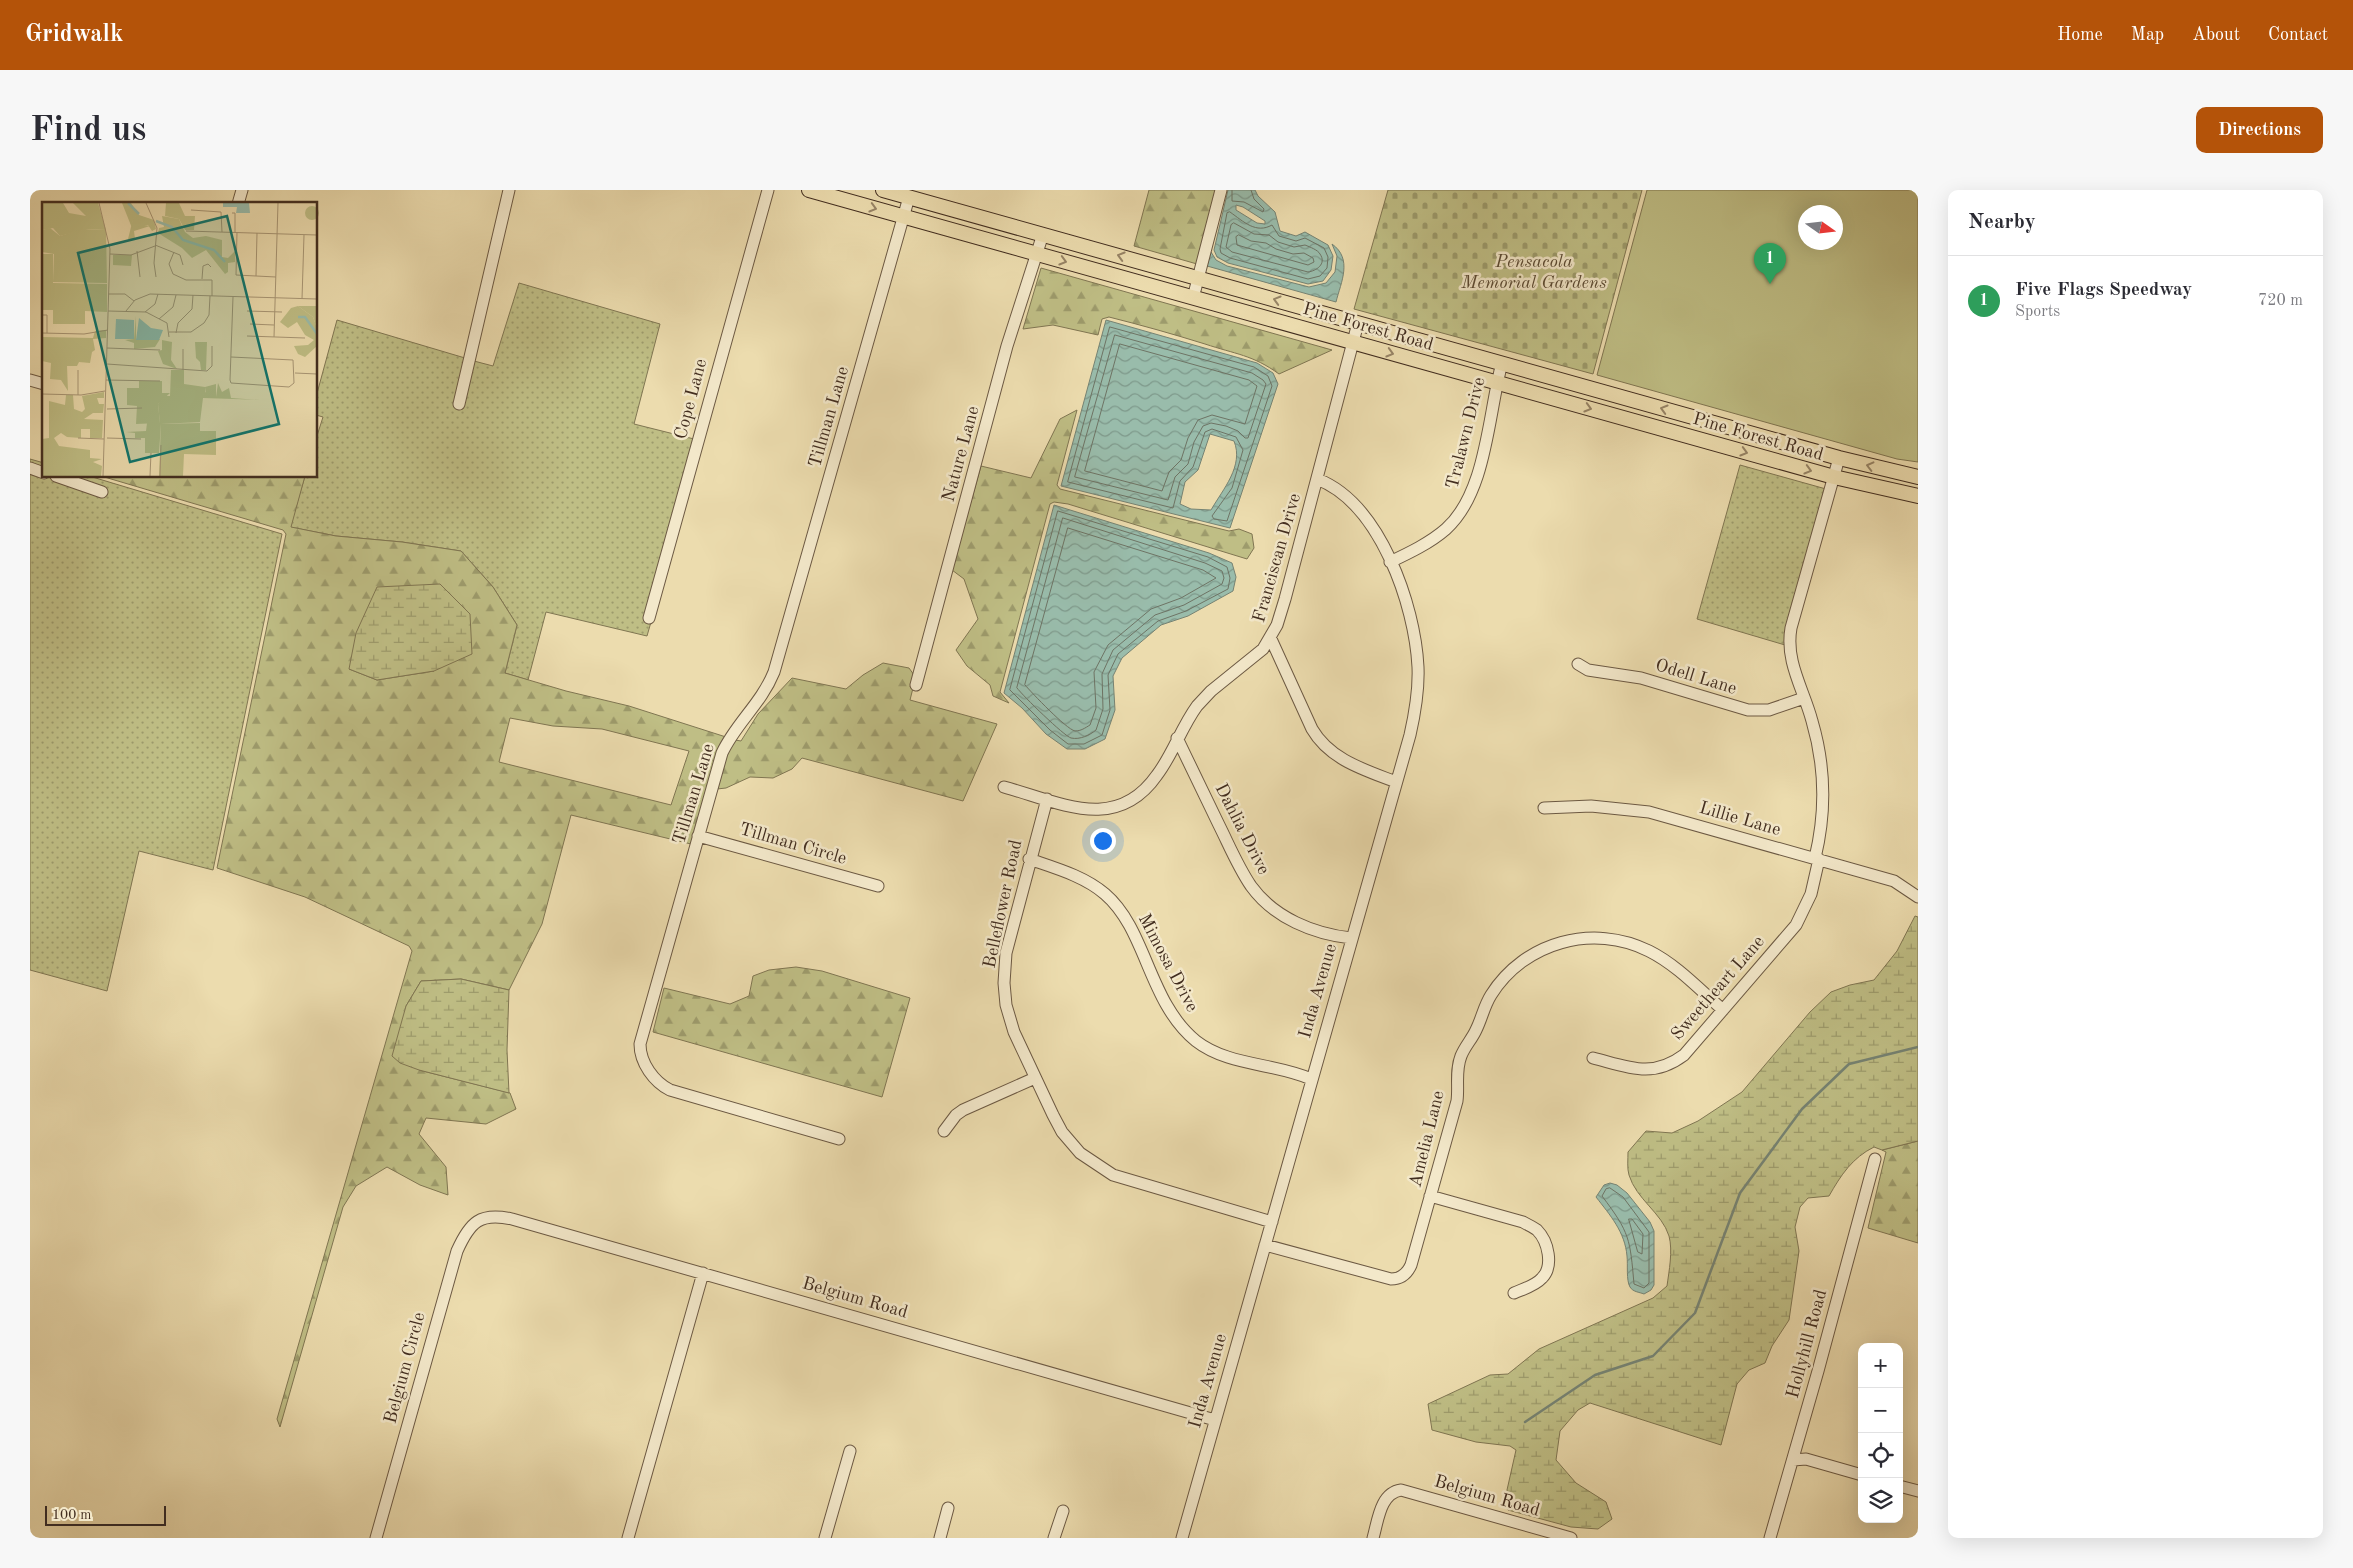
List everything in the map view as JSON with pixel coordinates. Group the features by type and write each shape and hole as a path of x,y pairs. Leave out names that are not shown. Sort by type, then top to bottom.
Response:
{"main road":[{"name":"Pine Forest Road","path":"810,190 1706,442 1834,477 1918,496"},
{"name":"Pine Forest Road","path":"883,190 1839,458 1918,477"},
{"path":"1541,395 1546,376"},
{"path":"1706,442 1711,422"}],"street":[{"path":"459,404 509,190"},
{"name":"Cope Lane","path":"649,618 768,190"},
{"path":"1193,298 1220,190"},
{"name":"Tillman Lane","path":"839,1139 670,1090 658,1083 649,1071 641,1054 640,1044 725,746 758,703 774,672 908,197"},
{"name":"Nature Lane","path":"916,685 1008,346 1043,234"},
{"name":"Franciscan Drive","path":"1004,788 1084,810 1109,809 1121,805 1139,794 1157,776 1188,718 1203,698 1263,649 1271,639 1286,599 1358,323"},
{"name":"Tralawn Drive","path":"1390,562 1416,550 1445,530 1464,506 1481,461 1502,364"},
{"name":"Sweetheart Lane","path":"1593,1058 1642,1070 1666,1066 1688,1051 1796,925 1811,894 1822,818 1822,778 1817,740 1791,657 1790,635 1839,458"},
{"path":"62,478 102,492"},
{"name":"Inda Avenue","path":"1182,1538 1396,782 1413,720 1418,689 1418,668 1408,611 1390,562 1375,531 1360,509 1333,485 1317,479"},
{"path":"1271,639 1312,730 1321,743 1340,758 1396,782"},
{"name":"Odell Lane","path":"1578,664 1588,670 1641,678 1748,710 1769,710 1804,698"},
{"name":"Dahlia Drive","path":"1177,738 1236,859 1253,888 1274,908 1297,923 1320,932 1351,938"},
{"name":"Belleflower Road","path":"1047,799 1029,859 1006,953 1004,983 1012,1024 1035,1078 1062,1132 1080,1153 1113,1175 1137,1184 1272,1222"},
{"name":"Lillie Lane","path":"1544,808 1591,806 1649,812 1894,881 1918,897"},
{"name":"Tillman Circle","path":"698,836 878,886"},
{"name":"Mimosa Drive","path":"1029,859 1091,883 1110,899 1123,916 1173,1018 1197,1042 1238,1060 1282,1069 1311,1080"},
{"name":"Amelia Lane","path":"1265,1245 1395,1279 1405,1274 1411,1265 1457,1101 1457,1074 1461,1056 1476,1032 1491,995 1505,977 1527,958 1558,943 1582,938 1601,938 1629,942 1650,951 1669,963 1723,1010"},
{"path":"944,1131 956,1115 963,1110 1035,1078"},
{"name":"Hollyhill Road","path":"1770,1538 1875,1159"},
{"path":"1430,1196 1523,1222 1537,1230 1547,1246 1548,1264 1546,1273 1535,1284 1514,1294"},
{"name":"Belgium Road","path":"484,1217 501,1216 512,1219 1215,1420"},
{"name":"Belgium Circle","path":"376,1538 453,1260 473,1224 484,1217"},
{"path":"628,1538 703,1274"},
{"path":"825,1538 850,1451"},
{"path":"1793,1460 1806,1459 1858,1475"},
{"path":"1903,1487 1918,1491"},
{"name":"Belgium Road","path":"1373,1538 1380,1511 1388,1496 1393,1492 1405,1491 1571,1538"},
{"path":"940,1538 948,1508"},
{"path":"1054,1538 1063,1511"}],"green space":[{"path":"1149,190 1216,190 1197,264 1134,246"},
{"name":"Pensacola Memorial Gardens","path":"1388,190 1642,190 1593,374 1354,309"},
{"path":"1647,190 1918,190 1918,462 1897,459 1597,375"},
{"path":"1041,268 1332,350 1279,374 1261,363 1244,356 1109,317 1102,319 1098,335 1053,325 1023,329"},
{"path":"519,283 660,324 634,424 694,439 644,620 651,622 647,636 546,612 528,680 505,673 517,625 493,587 461,551 402,542 336,536 290,527 304,478 318,478 318,433 323,417 318,416 318,390 337,320 465,358 454,407 463,409 474,361 493,366"},
{"path":"1077,410 1057,485 1060,489 1229,531 1239,529 1252,534 1254,548 1247,559 1068,504 1054,502 1050,504 1000,692 1009,703 993,696 990,685 967,666 956,650 978,619 964,579 952,570 981,466 1031,478 1060,419"},
{"path":"30,459 42,462 42,478 96,478 282,534 213,870 139,851 107,991 30,970"},
{"path":"1740,465 1826,489 1785,645 1697,619"},
{"path":"108,478 304,478 291,527 336,536 402,542 461,551 493,587 517,625 505,673 566,691 629,706 726,737 691,844 571,815 542,924 509,990 461,979 421,981 406,1006 419,1070 510,1093 516,1109 486,1124 426,1118 419,1134 446,1167 448,1195 420,1185 387,1167 356,1186 343,1207 280,1427 277,1419 412,951 409,946 305,897 217,868 286,534 283,530","holes":["349,669 434,671 377,680","510,718 553,726 602,729 689,751 671,805 499,762"]},
{"path":"440,584 470,614 472,654 434,671 377,680 349,669 356,633 377,587"},
{"path":"883,663 909,668 914,675 910,687 913,688 910,700 997,724 963,801 802,758 792,769 773,778 750,777 726,788 717,789 727,754 735,740 741,741 758,714 792,678 846,689 863,675"},
{"path":"1915,916 1918,917 1918,1141 1882,1150 1874,1147 1866,1151 1848,1168 1829,1196 1808,1198 1800,1207 1795,1227 1799,1251 1789,1320 1772,1346 1765,1363 1749,1370 1737,1384 1721,1445 1590,1403 1578,1410 1560,1431 1556,1460 1576,1483 1606,1502 1612,1519 1598,1529 1571,1527 1508,1510 1507,1490 1516,1450 1510,1446 1476,1442 1432,1430 1428,1404 1490,1375 1508,1374 1539,1349 1653,1298 1667,1286 1671,1254 1669,1236 1661,1220 1632,1184 1628,1170 1628,1152 1646,1131 1672,1133 1698,1121 1742,1092 1810,1012 1831,992 1850,985 1874,980 1897,951"},
{"path":"796,967 822,971 910,998 882,1097 653,1032 664,988 730,1004 749,996 753,976 769,970"},
{"path":"461,979 509,990 507,1050 509,1093 419,1070 400,1063 392,1056 406,1006 421,981"},
{"path":"1918,1141 1918,1243 1868,1228 1886,1152 1882,1150"}],"water":[{"path":"1228,190 1255,190 1258,196 1275,212 1280,231 1296,236 1305,232 1328,245 1333,256 1331,270 1323,281 1308,284 1228,263 1217,257 1214,250","holes":["1236,205 1243,207 1265,221 1265,224 1257,223 1236,210"]},
{"path":"1332,244 1338,250 1344,264 1336,302 1207,266 1211,252 1216,260 1227,266 1309,287 1326,283 1335,272 1337,256"},
{"path":"1106,320 1257,363 1273,373 1278,384 1230,528 1061,486","holes":["1210,434 1234,441 1236,450 1234,468 1231,477 1211,510 1191,509 1180,504 1185,482 1198,470"]},
{"path":"1054,505 1209,553 1232,563 1236,577 1233,591 1188,616 1161,625 1122,658 1113,676 1115,710 1105,739 1085,749 1067,749 1046,734 1022,708 1004,693"},
{"path":"1610,1183 1617,1185 1627,1193 1650,1222 1654,1231 1654,1285 1651,1290 1644,1294 1634,1291 1630,1287 1626,1247 1623,1239 1616,1224 1596,1197 1604,1185"}],"waterway":[{"path":"1525,1422 1595,1375 1653,1356 1695,1313 1740,1193 1802,1109 1849,1064 1918,1047"}],"place":[{"name":"Five Flags Speedway","path":"1770,284"}]}
